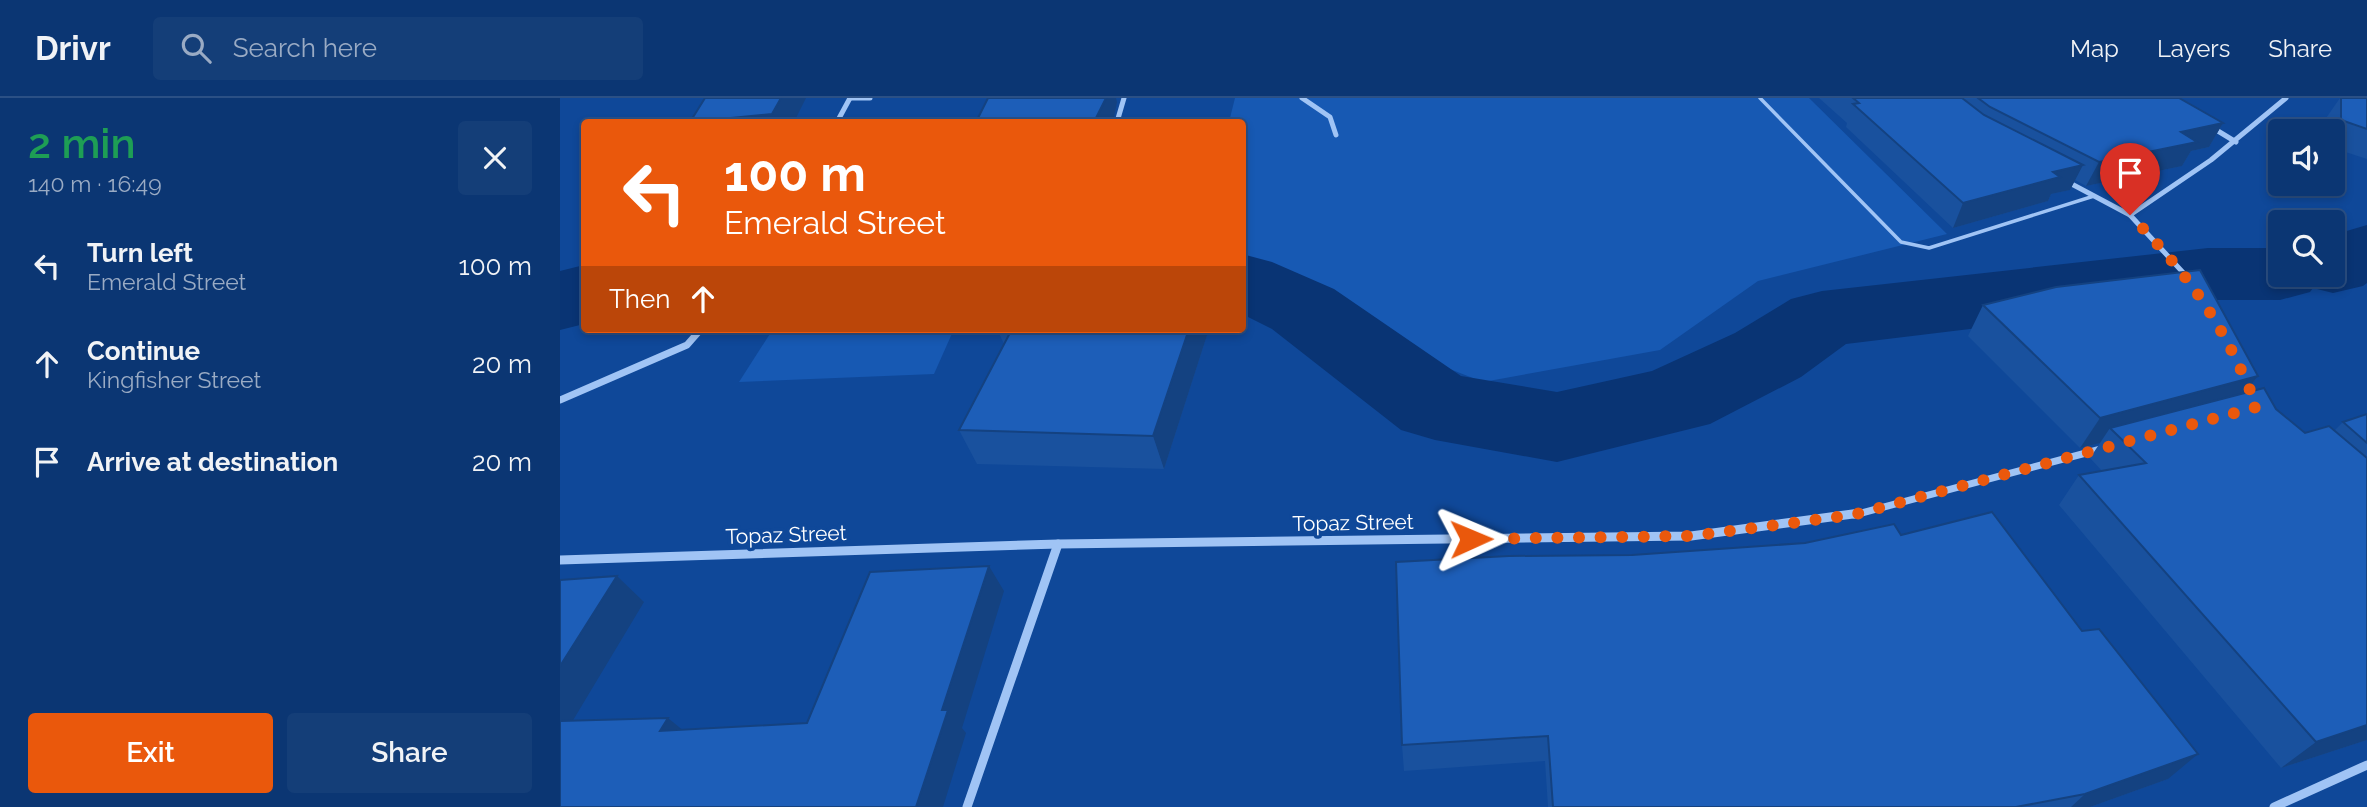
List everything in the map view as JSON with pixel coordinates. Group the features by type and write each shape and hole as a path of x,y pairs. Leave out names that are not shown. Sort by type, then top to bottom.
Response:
{"street":[{"path":"839,119 850,98 870,98"},
{"path":"1118,119 1124,98"},
{"path":"1303,98 1331,117 1336,135"},
{"path":"2130,215 2188,178 2236,142 2287,98"},
{"path":"2201,120 2236,142"},
{"path":"2059,178 2130,215 2169,254 2192,284"},
{"path":"560,400 687,345 698,333"},
{"name":"Topaz Street","path":"560,560 1058,544 1691,536 1853,515 2109,447"},
{"path":"967,807 1058,544"},
{"path":"2274,807 2367,765"}],"lane":[{"path":"1760,98 1901,242 1929,247 2094,196"}],"shaded area":[{"path":"1235,98 1809,98 1947,234 1758,281 1660,350 1483,382 1373,339 1246,262 1246,119 1230,119"},
{"path":"770,333 952,333 934,374 739,382"}],"building":[{"path":"705,98 781,98 772,114 692,119"},
{"path":"988,98 1106,98 1096,119 978,119"},
{"path":"1853,98 1962,98 1984,115 2083,165 2053,172 2060,177 1963,203 1853,104 1859,103"},
{"path":"1978,98 2179,98 2223,123 2181,132 2197,142 2099,162 1990,107"},
{"path":"2341,98 2367,98 2367,129 2341,119"},
{"path":"2200,270 2258,376 2100,418 1983,305 2056,287"},
{"path":"1010,333 1188,333 1153,436 959,430"},
{"path":"2264,388 2276,409 2305,433 2329,426 2367,458 2367,725 2316,742 2079,475 2146,463 2110,428"},
{"path":"2367,414 2367,443 2343,422"},
{"path":"1992,512 2082,631 2099,629 2198,754 2085,794 2016,807 1553,807 1548,736 1402,745 1396,562 1509,556 1632,555 1805,543 1894,524 1901,535"},
{"path":"989,566 942,710 948,710 916,807 560,807 560,721 668,718 660,731 807,723 870,572"},
{"path":"617,576 560,666 560,580"}],"waterway":[{"path":"2345,262 2367,250"},
{"path":"1246,282 1303,309 1435,406 1557,427 1676,400 1768,355 1822,319 2208,274 2268,274"},
{"path":"560,303 581,293"}],"route":[{"path":"1471,539 1691,536 1853,515 2257,407 2237,359 2200,293 2169,254 2130,215"}]}
